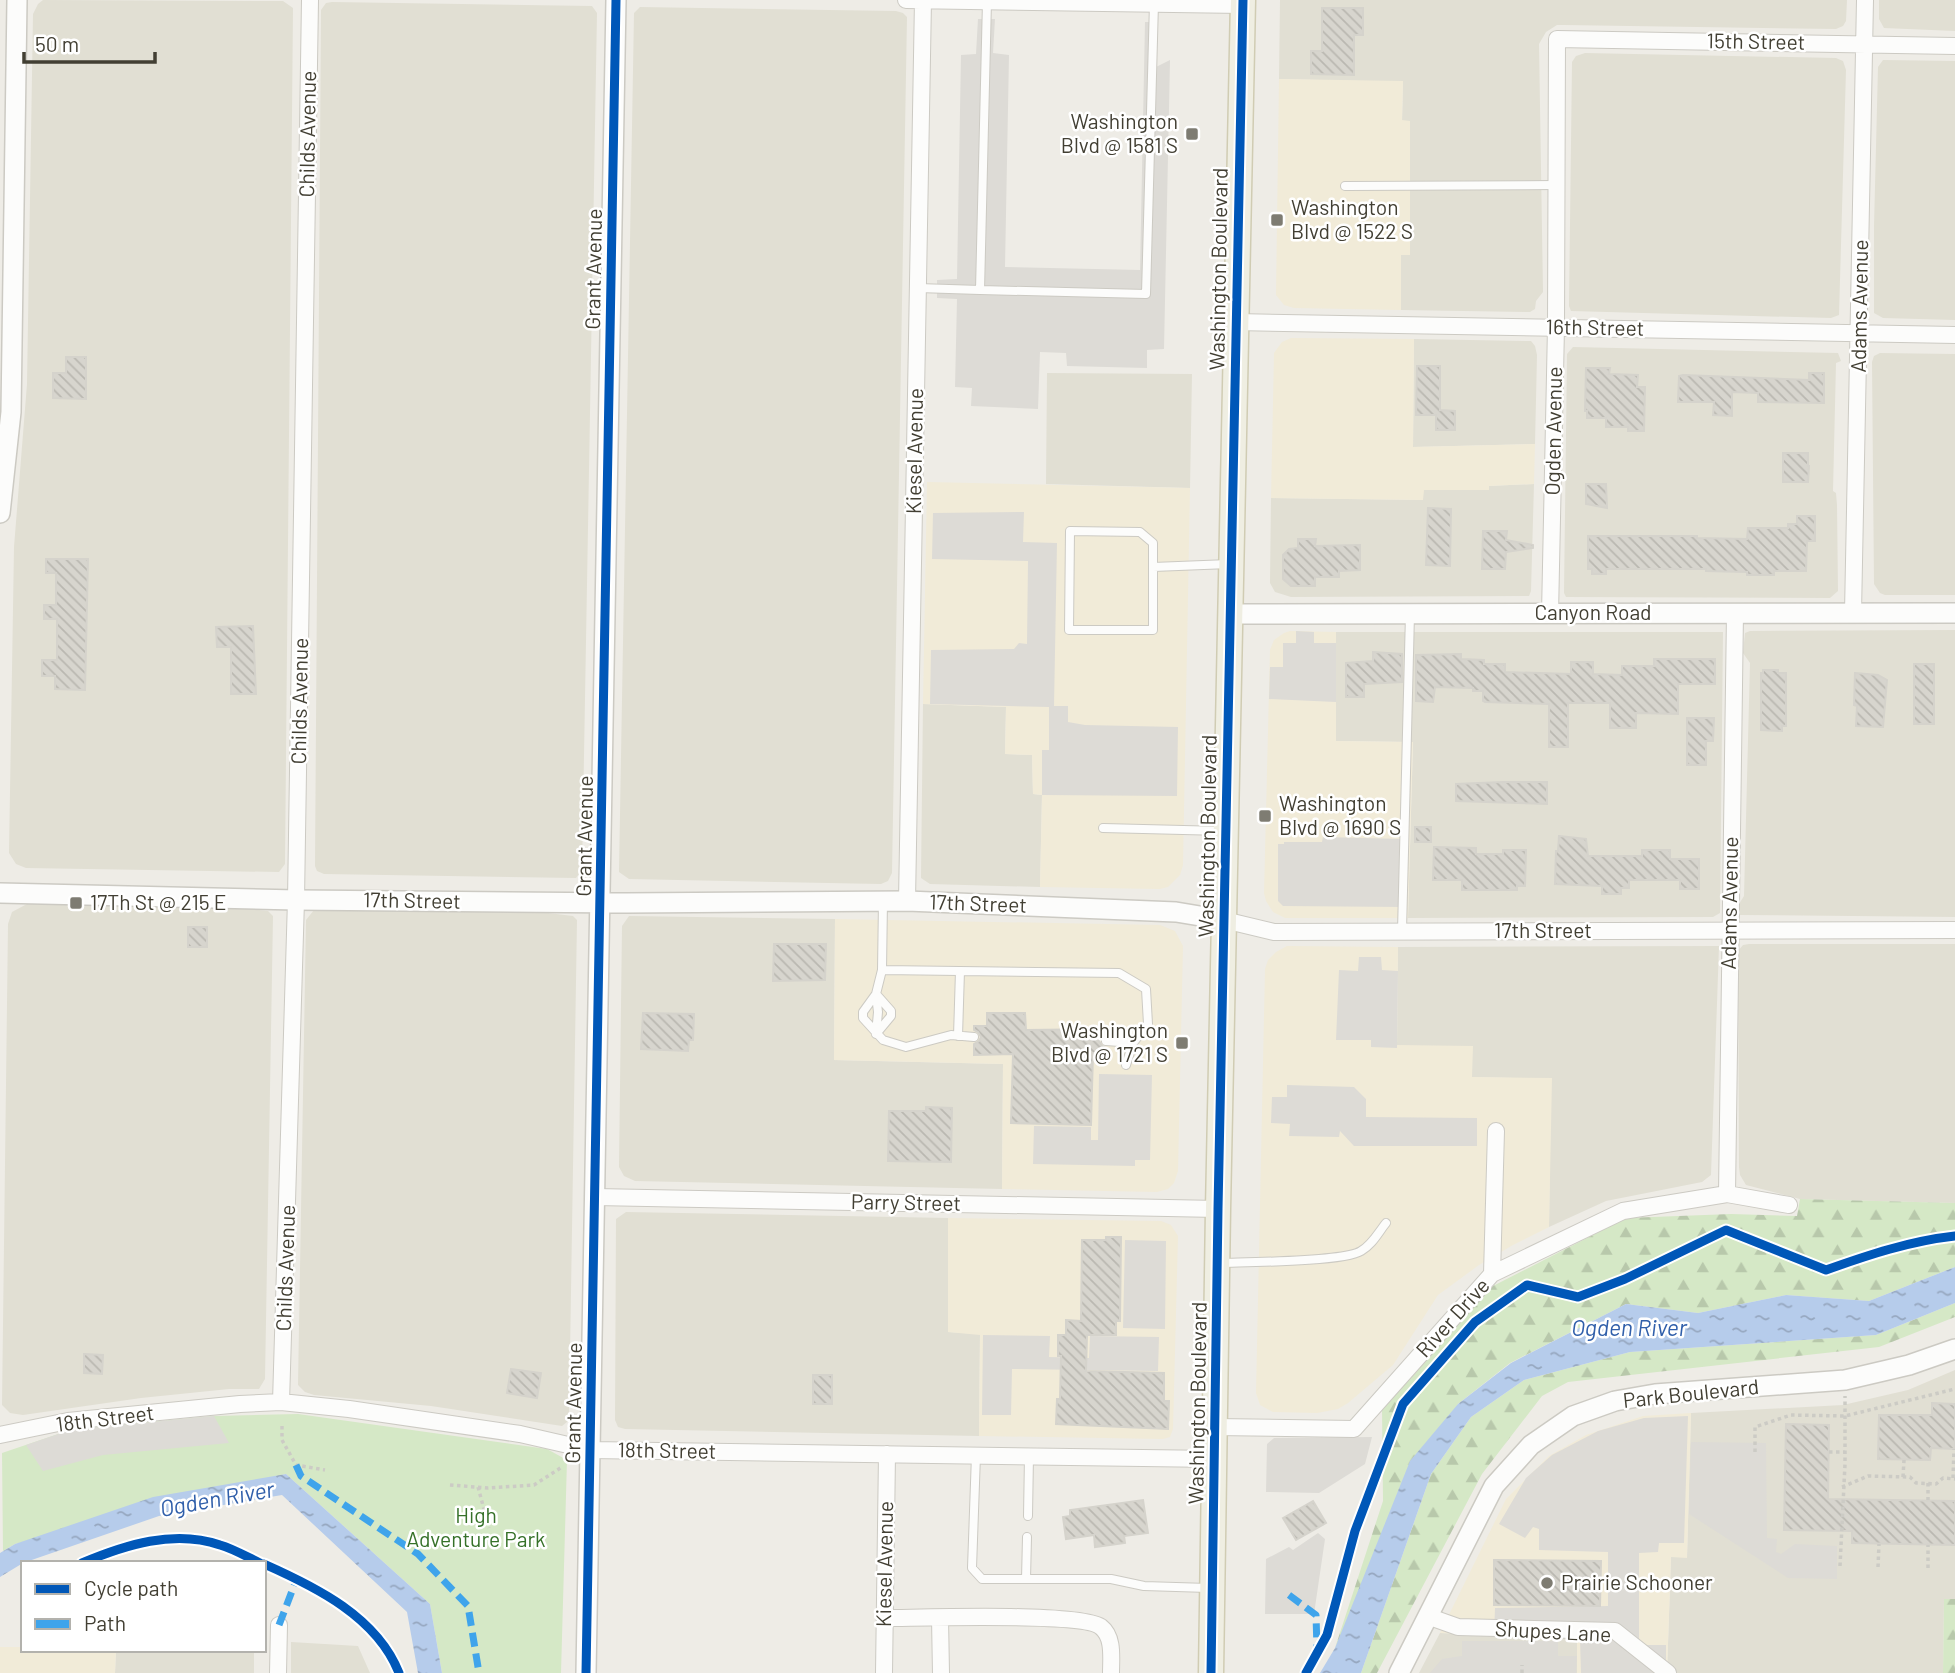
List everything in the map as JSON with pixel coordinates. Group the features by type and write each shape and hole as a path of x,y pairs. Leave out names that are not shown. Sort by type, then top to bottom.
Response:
{"main road":[{"name":"Washington Boulevard","path":"1211,1673 1243,2"}],"street":[{"path":"0,513 11,412 6,288 17,0"},
{"name":"Childs Avenue","path":"282,1402 296,900 310,0"},
{"name":"Grant Avenue","path":"586,1673 616,0"},
{"path":"906,0 1154,4 1243,2"},
{"name":"Kiesel Avenue","path":"907,901 923,0"},
{"name":"Adams Avenue","path":"1853,613 1865,0"},
{"name":"15th Street","path":"1557,39 1955,46"},
{"name":"Ogden Avenue","path":"1550,614 1556,327 1557,39"},
{"name":"16th Street","path":"1236,322 1955,335"},
{"name":"Canyon Road","path":"1230,614 1955,612"},
{"name":"Adams Avenue","path":"1727,1194 1735,613"},
{"name":"17th Street","path":"0,893 601,903 907,901 1176,912 1274,932 1955,930"},
{"path":"1492,1274 1496,1131"},
{"name":"River Drive","path":"1215,1427 1354,1429 1492,1274 1623,1211 1727,1194 1789,1205"},
{"name":"Parry Street","path":"595,1197 1218,1209"},
{"name":"Park Boulevard","path":"1399,1673 1494,1486 1531,1445 1573,1416 1615,1401 1654,1394 1845,1380 1909,1365 1955,1349"},
{"name":"18th Street","path":"0,1435 68,1421 282,1402 520,1434 590,1450 1215,1459"},
{"name":"Kiesel Avenue","path":"884,1673 887,1454"},
{"name":"Shupes Lane","path":"1427,1616 1458,1627 1615,1631 1668,1673"},
{"path":"885,1618 1052,1618 1093,1622 1105,1630 1110,1640 1111,1673"},
{"path":"940,1618 941,1673"},
{"path":"278,1673 279,1625"}],"lane":[{"path":"980,290 987,1"},
{"path":"918,288 1146,294 1154,4"},
{"path":"1345,186 1557,185"},
{"path":"1070,531 1140,532 1153,542 1153,567 1153,630 1069,630 1070,531"},
{"path":"1153,567 1231,564"},
{"path":"1402,931 1410,614"},
{"path":"1103,828 1226,831"},
{"path":"883,901 882,970 876,994 863,1012 863,1018 883,1040 906,1047 939,1038 974,1037"},
{"path":"882,970 1119,973 1146,989 1148,1024 1133,1043 1126,1065"},
{"path":"958,1036 960,971"},
{"path":"876,994 891,1011 891,1016 876,1034"},
{"path":"1106,1041 1133,1043"},
{"path":"1217,1263 1358,1254 1370,1244 1386,1223"},
{"path":"976,1455 972,1568 982,1579 1111,1579 1144,1586 1213,1588"},
{"path":"1028,1516 1029,1456"},
{"path":"1026,1579 1027,1537"}],"path":[{"path":"1840,1566 1845,1380"},
{"path":"1755,1452 1755,1427 1791,1415 1845,1416 1955,1389"},
{"path":"282,1426 282,1440 296,1465 324,1470"},
{"path":"1842,1487 1868,1476 1910,1477 1916,1483 1936,1484 1943,1478 1954,1479 1954,1449"},
{"path":"1829,1452 1845,1452"},
{"path":"1903,1460 1903,1477"},
{"path":"450,1485 534,1485 562,1467"},
{"path":"1928,1483 1928,1500"},
{"path":"478,1487 489,1528"},
{"path":"1878,1567 1879,1544"},
{"path":"1928,1545 1928,1568"},
{"path":"1522,1665 1522,1673"}],"shaded area":[{"path":"43,0 283,1 293,8 285,864 279,872 26,868 16,864 9,853 14,547 27,384 33,14"},
{"path":"1280,0 1847,0 1846,21 1836,29 1557,25 1546,32 1539,44 1543,292 1536,301 1535,309 1530,312 1401,310 1401,254 1410,254 1410,121 1402,121 1403,82 1279,79"},
{"path":"1879,0 1955,0 1955,31 1884,28 1879,19"},
{"path":"326,3 592,6 597,13 582,870 576,878 324,874 317,871 315,866 321,10"},
{"path":"640,7 896,11 907,17 892,873 888,881 881,884 629,879 619,872 634,13"},
{"path":"978,19 995,19 993,53 1009,55 1005,267 1140,270 1145,22 1155,22 1156,67 1170,60 1164,349 1147,350 1147,368 1067,366 1066,353 1040,352 1038,409 971,406 972,388 955,387 957,299 937,298 937,280 957,279 961,55 976,54"},
{"path":"1585,53 1836,58 1843,61 1846,70 1839,315 1831,318 1571,311 1572,62 1576,56"},
{"path":"1883,60 1955,61 1955,320 1883,318 1874,313 1878,67"},
{"path":"1279,79 1403,81 1402,120 1410,121 1410,255 1401,255 1401,310 1294,308 1284,305 1276,295"},
{"path":"1291,338 1414,339 1413,447 1535,444 1534,484 1489,486 1489,490 1424,490 1423,500 1271,498 1274,353 1282,342"},
{"path":"1414,339 1531,341 1537,355 1535,444 1413,447"},
{"path":"1573,347 1838,353 1841,361 1836,363 1833,491 1836,493 1837,505 1838,591 1830,598 1566,597 1567,354"},
{"path":"1880,353 1955,354 1955,595 1885,595 1880,593 1874,584 1872,362 1874,356"},
{"path":"1047,373 1192,374 1190,488 1046,484"},
{"path":"927,482 1190,488 1183,865 1180,875 1168,887 1040,887 1042,795 1033,794 1032,755 1005,754 1006,707 923,704"},
{"path":"1534,484 1529,596 1291,597 1275,592 1270,583 1271,498 1422,500 1423,490 1488,490 1488,486"},
{"path":"1024,512 1023,542 1057,543 1054,706 1068,706 1068,722 1085,725 1178,727 1177,796 1042,795 1042,750 1049,750 1049,707 930,704 931,650 1014,649 1019,643 1027,644 1028,561 932,559 933,513"},
{"path":"1955,630 1955,917 1740,915 1739,904 1744,896 1750,663 1743,653 1745,633"},
{"path":"1290,631 1336,632 1336,741 1413,742 1408,918 1285,918 1273,912 1266,901 1264,893 1270,650 1274,640"},
{"path":"1296,631 1314,632 1314,643 1336,643 1336,702 1269,699 1270,667 1283,667 1283,643 1296,643"},
{"path":"1336,632 1723,632 1720,913 1713,917 1408,918 1413,742 1336,741"},
{"path":"923,704 1006,707 1005,754 1032,755 1033,794 1042,795 1040,887 930,884 921,878"},
{"path":"1323,837 1404,839 1403,907 1283,906 1278,901 1278,844 1322,842"},
{"path":"27,904 242,908 268,911 273,916 265,1379 259,1389 229,1389 141,1398 23,1415 10,1413 2,1405 8,924 12,912"},
{"path":"314,910 548,913 573,916 577,920 569,1416 562,1426 431,1406 314,1395 305,1392 298,1385 306,920"},
{"path":"629,916 835,919 834,1060 1003,1064 1002,1189 635,1181 624,1176 619,1167 622,926"},
{"path":"835,919 1160,925 1175,931 1183,946 1178,1171 1174,1183 1168,1189 1157,1192 1002,1189 1003,1064 834,1060"},
{"path":"1955,944 1955,1203 1800,1199 1746,1185 1739,1167 1738,951 1743,945"},
{"path":"1287,946 1398,947 1397,1045 1473,1046 1472,1077 1552,1078 1549,1227 1479,1265 1438,1295 1393,1365 1348,1403 1338,1409 1317,1413 1273,1412 1260,1405 1256,1393 1265,969 1268,960"},
{"path":"1719,946 1711,1175 1702,1182 1606,1201 1549,1227 1551,1079 1472,1077 1397,1045 1398,947"},
{"path":"1359,957 1381,957 1382,970 1398,971 1397,1048 1371,1047 1371,1040 1336,1040 1339,970 1358,971"},
{"path":"1099,1074 1152,1075 1150,1160 1135,1160 1135,1166 1033,1164 1034,1126 1091,1127 1091,1140 1098,1140"},
{"path":"1287,1085 1354,1087 1366,1099 1366,1117 1477,1118 1477,1146 1354,1146 1340,1131 1339,1137 1289,1136 1290,1124 1271,1123 1272,1097 1287,1097"},
{"path":"626,1212 948,1218 948,1332 980,1334 979,1436 618,1427 615,1420 616,1219"},
{"path":"948,1218 1161,1221 1171,1225 1178,1236 1173,1429 1170,1437 979,1436 980,1335 948,1332"},
{"path":"1125,1240 1166,1241 1165,1329 1123,1328"},
{"path":"983,1335 1050,1336 1049,1357 1089,1358 1090,1336 1159,1337 1158,1371 1012,1369 1011,1415 982,1415"},
{"path":"1955,1370 1955,1599 1944,1599 1943,1673 1667,1673 1671,1557 1687,1557 1691,1413 1843,1405 1908,1390"},
{"path":"1691,1413 1687,1558 1671,1557 1667,1673 1577,1673 1577,1638 1440,1633 1506,1499 1549,1456 1586,1435 1643,1416"},
{"path":"214,1416 229,1443 103,1455 43,1471 26,1445 70,1430"},
{"path":"1688,1416 1684,1543 1659,1543 1658,1552 1639,1553 1639,1645 1666,1645 1666,1673 1581,1673 1580,1639 1494,1635 1495,1608 1608,1606 1608,1552 1539,1550 1539,1529 1533,1527 1525,1538 1499,1524 1526,1478 1552,1455 1598,1431 1644,1418"},
{"path":"1372,1437 1365,1464 1319,1493 1266,1492 1267,1444 1274,1438"},
{"path":"1691,1442 1766,1443 1767,1538 1777,1539 1776,1552 1781,1554 1795,1544 1837,1546 1837,1579 1788,1578 1689,1514"},
{"path":"1318,1533 1325,1539 1314,1614 1265,1614 1266,1559 1289,1547 1293,1550"},
{"path":"1440,1633 1578,1638 1577,1673 1419,1673"},
{"path":"1462,1641 1558,1641 1558,1656 1577,1656 1576,1673 1430,1673 1442,1659 1462,1656"},
{"path":"291,1642 358,1646 370,1673 291,1673"},
{"path":"0,1647 21,1647 21,1652 116,1652 115,1673 0,1673"},
{"path":"116,1652 254,1652 254,1673 115,1673"}],"green space":[{"path":"1800,1199 1955,1203 1955,1267 1869,1301 1786,1295 1698,1313 1626,1304 1510,1363 1458,1404 1335,1648 1383,1501 1382,1409 1493,1286 1626,1218 1731,1214 1797,1216"},
{"path":"1955,1303 1955,1317 1879,1347 1568,1382 1542,1396 1482,1474 1377,1673 1361,1673 1431,1474 1471,1417 1524,1380 1630,1352 1876,1335"},
{"name":"High Adventure Park","path":"298,1414 547,1449 567,1460 561,1673 442,1673 430,1604 286,1474 15,1544 3,1551 2,1453 70,1430 214,1416"},
{"path":"1944,1599 1955,1599 1955,1673 1943,1673"}],"water":[{"name":"Ogden River","path":"1955,1267 1955,1303 1876,1335 1630,1352 1524,1380 1471,1417 1431,1474 1361,1673 1320,1673 1335,1648 1410,1461 1458,1404 1511,1363 1626,1304 1698,1313 1786,1295 1869,1301"},
{"name":"Ogden River","path":"286,1474 430,1604 442,1673 418,1673 407,1612 282,1495 159,1516 29,1561 21,1561 21,1564 0,1577 0,1553 15,1544 153,1497"}],"building":[{"path":"1322,8 1363,8 1363,35 1354,35 1354,75 1311,74 1311,51 1322,51"},
{"path":"66,357 86,357 86,399 53,398 53,373 66,373"},
{"path":"1417,366 1440,366 1440,410 1455,411 1455,430 1436,430 1436,415 1416,415"},
{"path":"1586,368 1610,368 1609,374 1638,375 1637,387 1645,387 1644,431 1628,431 1628,427 1606,427 1606,418 1587,418"},
{"path":"1809,373 1824,373 1824,403 1758,402 1758,393 1732,392 1732,416 1713,415 1714,402 1678,402 1679,376 1683,375 1809,380"},
{"path":"1783,453 1808,453 1808,482 1783,482"},
{"path":"1586,484 1606,484 1607,508 1586,504"},
{"path":"1428,508 1451,509 1450,566 1426,565"},
{"path":"1797,516 1815,516 1815,541 1807,541 1806,571 1774,571 1774,575 1747,575 1747,572 1706,569 1606,569 1606,574 1592,574 1592,569 1588,569 1588,536 1747,539 1748,528 1788,528 1788,524 1797,524"},
{"path":"1483,531 1507,531 1506,540 1533,545 1533,548 1506,552 1505,569 1482,569"},
{"path":"1298,539 1316,539 1315,546 1360,545 1360,570 1339,571 1339,577 1315,577 1315,586 1291,586 1283,579 1283,555 1289,549 1298,548"},
{"path":"46,559 88,559 85,690 55,689 55,676 42,676 42,660 57,660 57,619 44,619 44,605 56,605 56,573 46,573"},
{"path":"253,626 256,694 231,694 231,647 217,647 216,627"},
{"path":"1373,652 1402,654 1402,682 1364,684 1364,697 1346,697 1346,663 1373,661"},
{"path":"1461,654 1461,659 1484,660 1484,664 1505,664 1505,672 1571,674 1571,662 1593,662 1593,674 1622,675 1622,666 1654,666 1654,659 1715,659 1715,684 1678,684 1678,714 1636,713 1636,728 1610,728 1610,703 1568,703 1568,747 1549,747 1549,704 1485,702 1483,691 1473,691 1473,688 1435,687 1433,702 1416,701 1416,655"},
{"path":"1914,664 1934,664 1934,724 1914,724"},
{"path":"1763,670 1786,673 1786,726 1782,726 1782,731 1761,730"},
{"path":"1855,673 1878,675 1887,680 1883,727 1856,726"},
{"path":"1687,718 1714,718 1713,741 1706,741 1706,765 1687,765"},
{"path":"1547,782 1547,804 1456,801 1456,784"},
{"path":"1415,827 1431,827 1431,842 1415,842"},
{"path":"1559,836 1586,839 1588,856 1642,856 1642,850 1670,850 1670,859 1699,859 1699,889 1680,889 1680,880 1629,880 1629,888 1621,888 1621,894 1602,894 1602,886 1555,884"},
{"path":"1434,847 1476,848 1476,854 1503,854 1503,850 1526,850 1525,886 1517,886 1517,890 1462,890 1462,880 1433,880"},
{"path":"188,927 207,927 207,947 188,947"},
{"path":"774,944 826,944 825,980 773,981"},
{"path":"643,1013 694,1014 693,1040 689,1040 688,1051 641,1049"},
{"path":"987,1013 1025,1013 1026,1030 1106,1029 1106,1034 1099,1041 1106,1048 1106,1053 1093,1053 1091,1125 1011,1123 1013,1054 974,1055 974,1044 981,1037 974,1030 974,1026 987,1026"},
{"path":"926,1107 952,1108 951,1162 888,1161 889,1111 926,1111"},
{"path":"1106,1237 1121,1237 1120,1321 1116,1321 1116,1335 1087,1335 1086,1371 1164,1373 1164,1401 1169,1401 1168,1429 1056,1424 1057,1399 1060,1399 1061,1356 1058,1356 1058,1335 1066,1335 1066,1320 1081,1321 1082,1240 1106,1240"},
{"path":"84,1354 103,1355 102,1374 84,1373"},
{"path":"511,1369 541,1373 537,1398 507,1393"},
{"path":"813,1375 832,1375 832,1404 813,1404"},
{"path":"1932,1403 1955,1404 1955,1449 1931,1448 1930,1460 1878,1459 1879,1415 1932,1415"},
{"path":"1786,1424 1829,1425 1828,1499 1955,1501 1955,1545 1852,1543 1852,1531 1784,1530"},
{"path":"1143,1500 1148,1533 1124,1536 1125,1543 1095,1547 1094,1535 1066,1539 1063,1517 1070,1516 1070,1510"},
{"path":"1313,1501 1326,1523 1296,1540 1283,1518"},
{"name":"Prairie Schooner","path":"1494,1560 1601,1561 1600,1606 1494,1605"}],"marked path":[{"path":"296,1465 301,1476 418,1554 468,1606 479,1673"},
{"path":"279,1625 297,1578"},
{"path":"1289,1595 1316,1615 1317,1649"}],"cycle path":[{"path":"586,1673 616,0"},
{"path":"1211,1673 1243,0"},
{"path":"1306,1673 1327,1635 1355,1531 1403,1404 1475,1322 1527,1285 1578,1297 1625,1279 1726,1230 1826,1270 1905,1245 1955,1236"},
{"path":"87,1561 132,1545 167,1539 203,1540 256,1561"},
{"path":"266,1565 343,1606 376,1636 399,1673"}],"place":[{"name":"Washington Blvd @ 1581 S","path":"1192,134"},
{"name":"Washington Blvd @ 1522 S","path":"1277,220"},
{"name":"Washington Blvd @ 1690 S","path":"1265,816"},
{"name":"17Th St @ 215 E","path":"76,903"},
{"name":"Washington Blvd @ 1721 S","path":"1182,1043"},
{"name":"Prairie Schooner","path":"1547,1583"}]}
